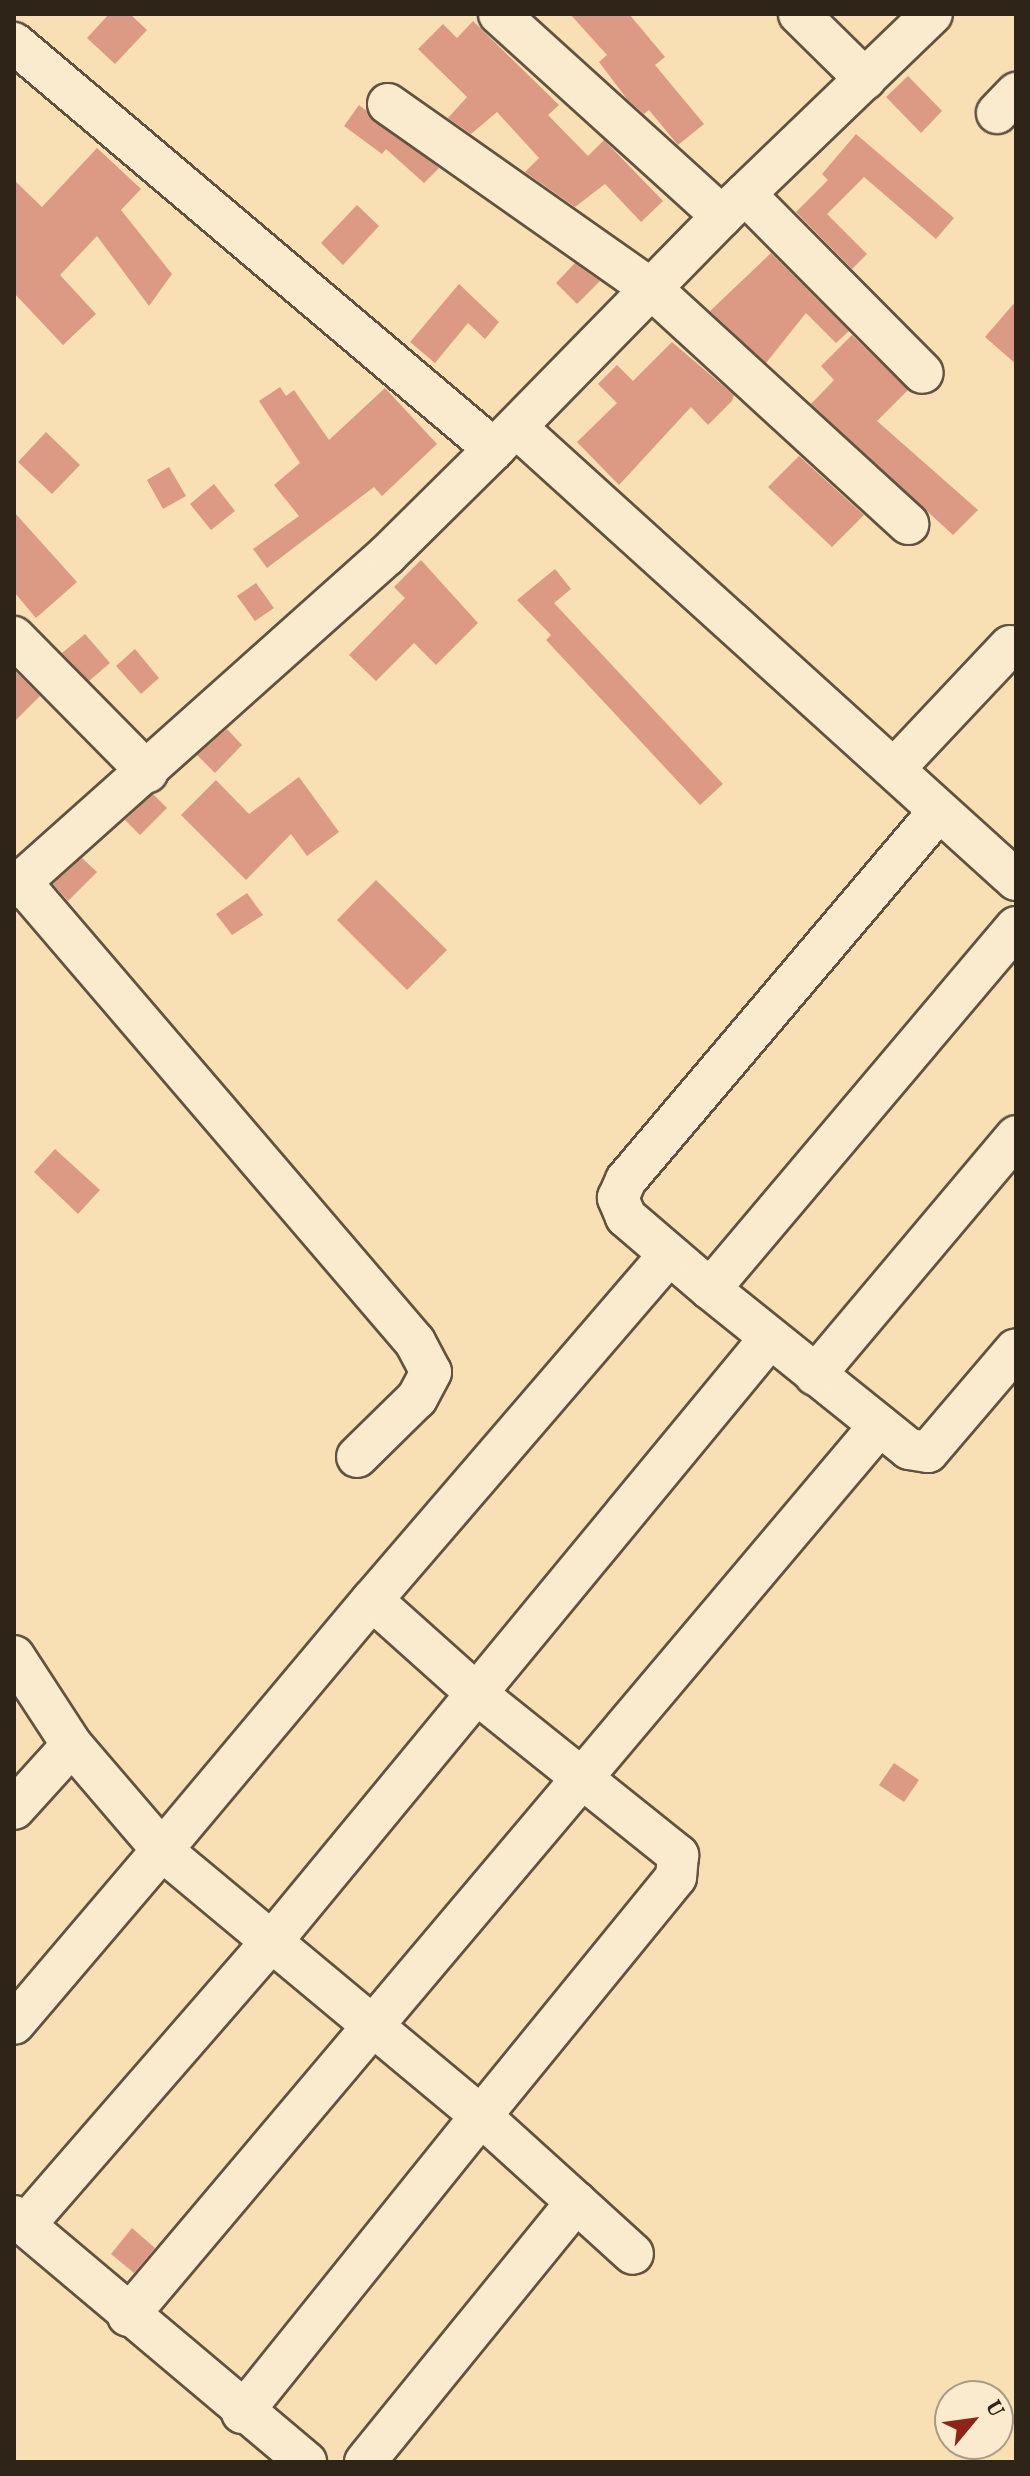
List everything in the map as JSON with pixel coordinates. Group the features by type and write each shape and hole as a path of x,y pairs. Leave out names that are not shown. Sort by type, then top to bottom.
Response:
{"street":[{"path":"499,14 734,205 923,373"},
{"path":"799,14 865,79"},
{"path":"357,1457 417,1398 431,1372 415,1342 18,885 387,555 654,291 734,205 932,14"},
{"path":"14,43 505,438 894,769 939,811 1010,862"},
{"path":"388,104 654,291 908,524"},
{"path":"14,637 147,772"},
{"path":"894,769 1010,646"},
{"path":"939,811 626,1180 618,1198 626,1217 669,1255 769,1339 909,1449 928,1452 1016,1349"},
{"path":"710,1289 1016,927"},
{"path":"815,1375 1016,1136"},
{"path":"14,2024 669,1255"},
{"path":"306,2462 242,2413 19,2221 273,1940 769,1339"},
{"path":"128,2316 585,1781 879,1426"},
{"path":"242,2413 676,1877 678,1855 477,1694 372,1600"},
{"path":"14,1656 72,1745 162,1850 481,2116 633,2254"},
{"path":"14,1809 72,1745"},
{"path":"365,2462 576,2202"}],"building":[{"path":"109,14 130,14 147,30 115,64 87,38"},
{"path":"570,14 629,14 665,57 655,65 704,124 678,145 649,110 644,114 627,99 599,62 607,55"},
{"path":"473,21 559,105 548,115 588,156 604,140 663,201 641,222 605,184 575,207 525,172 539,158 497,112 471,134 448,118 467,97 418,49 443,24 457,38"},
{"path":"908,76 942,111 921,133 886,97"},
{"path":"359,105 439,168 424,183 386,149 382,154 344,126"},
{"path":"856,134 954,218 936,239 864,177 827,214 867,254 852,269 796,212 828,180 822,174"},
{"path":"97,148 141,189 121,210 172,274 149,306 97,236 60,275 96,314 63,345 14,293 14,180 42,207"},
{"path":"357,205 379,226 343,265 321,243"},
{"path":"771,253 849,331 836,343 806,313 766,363 710,311"},
{"path":"575,263 600,281 577,304 556,283"},
{"path":"459,284 499,322 485,339 468,323 435,363 410,342"},
{"path":"1016,301 1016,364 985,337"},
{"path":"852,335 908,390 877,421 978,510 953,535 811,404 834,380 821,366"},
{"path":"672,342 734,395 732,401 708,425 691,407 619,485 577,442 617,403 598,384 617,365 633,381"},
{"path":"280,387 286,396 294,390 329,440 385,388 437,444 382,496 374,487 267,568 253,549 299,516 274,485 300,463 259,401"},
{"path":"46,432 80,465 52,494 18,462"},
{"path":"799,456 864,515 832,547 768,487"},
{"path":"169,467 186,496 163,509 147,480"},
{"path":"214,484 235,511 211,530 190,504"},
{"path":"14,512 77,582 36,618 14,592"},
{"path":"421,560 478,623 436,665 414,643 376,681 349,655 405,598 394,587"},
{"path":"555,569 571,589 554,603 723,784 700,805 546,640 551,635 517,600"},
{"path":"256,583 274,608 255,621 237,596"},
{"path":"85,634 110,663 89,681 62,653"},
{"path":"135,649 159,678 141,694 116,666"},
{"path":"14,670 40,696 14,722"},
{"path":"227,729 242,745 215,773 197,755"},
{"path":"299,777 339,832 307,856 291,834 246,880 181,815 216,780 249,814"},
{"path":"153,794 167,808 140,835 125,820"},
{"path":"82,858 97,872 68,901 53,884"},
{"path":"376,880 447,950 407,990 337,920"},
{"path":"247,893 263,915 232,935 216,914"},
{"path":"55,1149 100,1190 78,1214 34,1172"},
{"path":"894,1763 919,1780 904,1802 879,1785"},
{"path":"132,2228 155,2248 134,2273 111,2254"}]}
